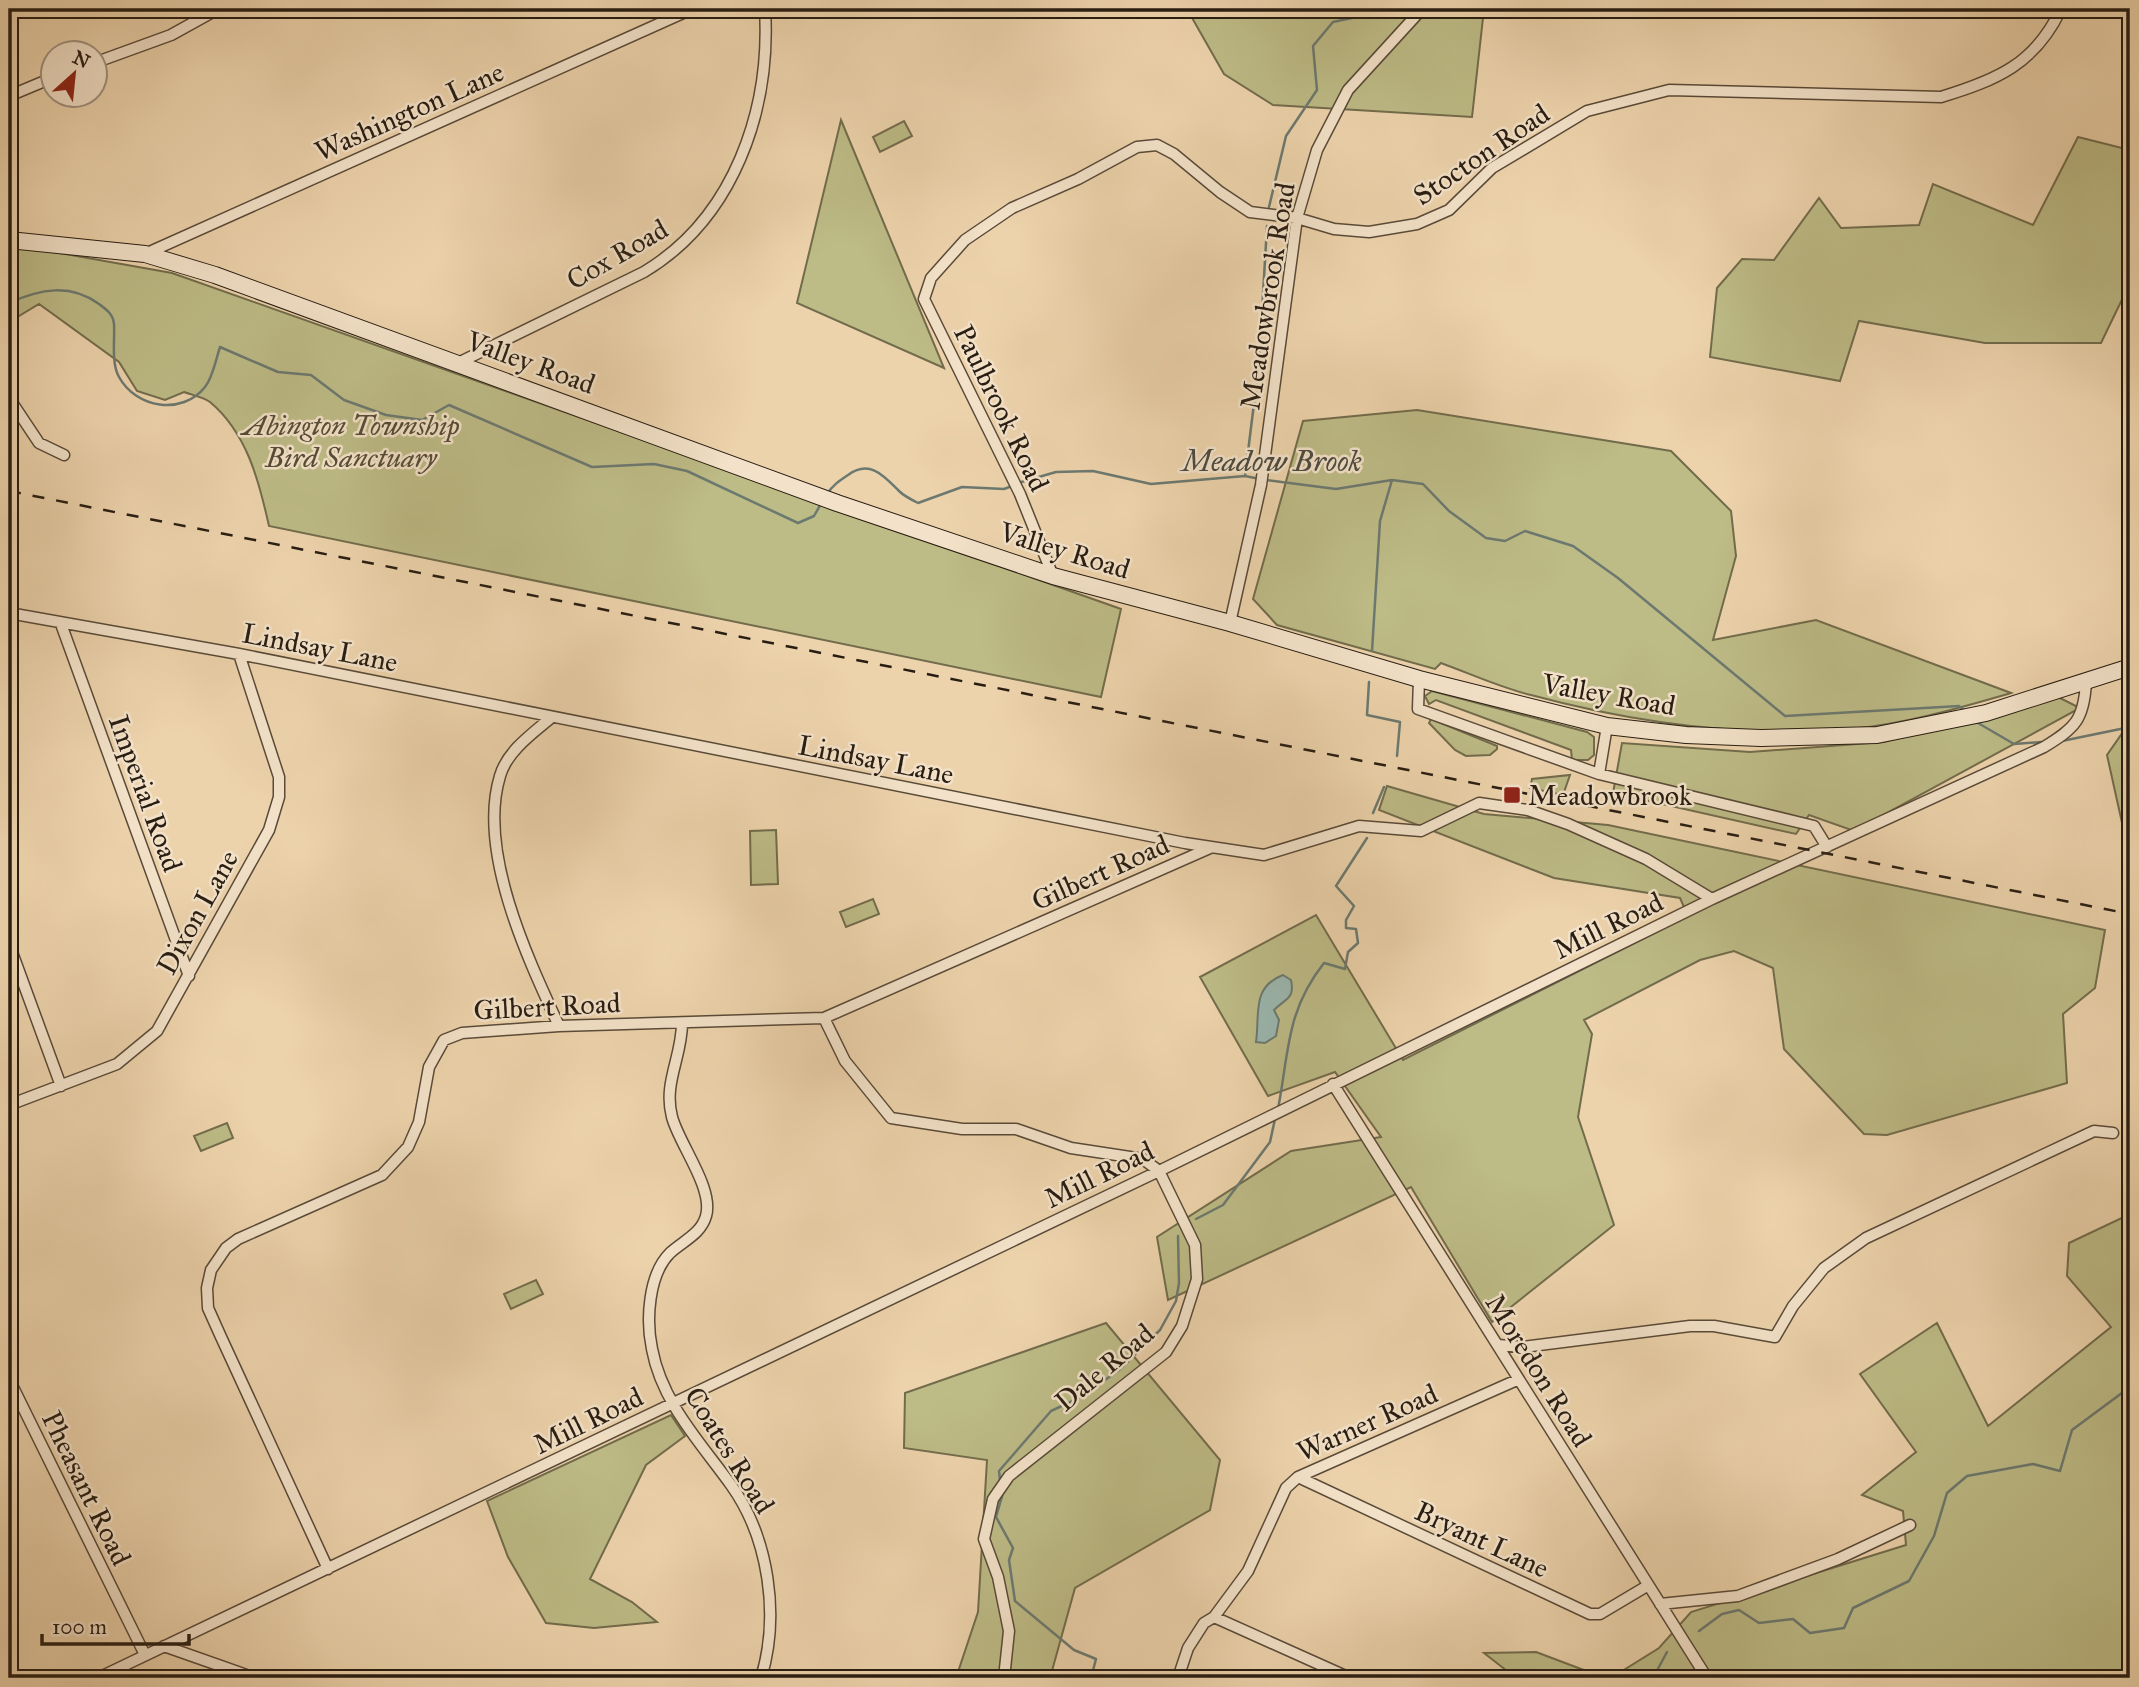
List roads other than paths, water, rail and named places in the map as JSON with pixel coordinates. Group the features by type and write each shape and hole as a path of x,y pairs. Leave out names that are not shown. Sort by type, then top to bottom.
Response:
{"main road":[{"name":"Valley Road","path":"9,240 145,254 215,275 837,503 1053,576 1230,623 1419,680 1607,726 1686,735 1761,738 1877,735 1986,713 2130,667"}],"street":[{"path":"108,58 171,35 218,9"},
{"name":"Washington Lane","path":"145,254 692,9"},
{"name":"Cox Road","path":"458,363 644,272 670,257 688,240 731,179 751,131 763,82 765,9"},
{"name":"Meadowbrook Road","path":"1230,623 1261,485 1297,218 1317,150 1348,90 1422,9"},
{"name":"Stocton Road","path":"924,299 931,278 965,240 1012,208 1078,179 1137,147 1157,145 1174,154 1250,212 1297,218 1334,229 1369,232 1417,224 1449,210 1492,168 1587,111 1669,90 1941,97 1983,84 2012,70 2049,34 2062,9"},
{"path":"9,96 38,84"},
{"name":"Paulbrook Road","path":"924,299 1020,494 1053,576"},
{"path":"9,398 39,443 64,455"},
{"name":"Lindsay Lane","path":"9,613 239,654 1211,848 1265,855 1359,826 1421,831 1479,803 1528,810 1568,824 1646,859 1712,899"},
{"name":"Imperial Road","path":"61,624 189,976"},
{"name":"Dixon Lane","path":"9,1105 117,1064 157,1031 269,830 279,797 275,760 239,654"},
{"path":"1419,680 1418,709 1599,774 1814,826 1827,847"},
{"name":"Mill Road","path":"98,1678 1158,1171 1712,899 2043,747 2070,732 2084,705 2086,682"},
{"path":"552,717 514,751 500,775 495,803 502,873 523,948 559,1026"},
{"path":"1599,774 1607,726"},
{"name":"Gilbert Road","path":"328,1569 208,1308 207,1288 211,1270 226,1248 238,1239 382,1175 408,1147 419,1122 429,1068 444,1040 461,1033 559,1026 824,1018 1211,848"},
{"path":"9,944 61,1086"},
{"path":"824,1018 845,1061 891,1118 962,1129 1016,1129 1070,1148 1143,1159 1158,1171"},
{"name":"Coates Road","path":"682,1023 680,1044 670,1077 669,1103 677,1132 697,1174 707,1210 701,1228 663,1262 652,1294 652,1350 673,1405 733,1488 754,1529 765,1567 770,1604 770,1643 761,1678"},
{"name":"Moredon Road","path":"1333,1084 1707,1678"},
{"path":"1498,1345 1523,1347 1690,1326 1714,1326 1775,1337 1793,1306 1824,1268 1866,1238 1994,1181 2094,1131 2113,1133"},
{"name":"Dale Road","path":"1004,1678 1009,1631 998,1577 984,1539 993,1499 1009,1476 1166,1352 1182,1326 1197,1279 1195,1245 1158,1171"},
{"name":"Pheasant Road","path":"9,1379 145,1655"},
{"name":"Warner Road","path":"1178,1678 1188,1648 1204,1623 1214,1617 1248,1571 1286,1488 1298,1477 1517,1380"},
{"name":"Bryant Lane","path":"1298,1477 1590,1614 1600,1614 1647,1586"},
{"path":"1660,1604 1738,1595 1838,1559 1910,1524"},
{"path":"1214,1617 1350,1678"},
{"path":"164,1646 255,1678"}],"water":[{"path":"1283,975 1291,980 1292,991 1274,1010 1279,1020 1276,1036 1265,1043 1256,1042 1261,994 1273,980"}],"waterway":[{"path":"1269,207 1286,136 1317,90 1313,46 1333,22 1394,9"},
{"path":"1245,476 1259,363 1267,226"},
{"name":"Meadow Brook","path":"9,303 32,294 55,290 77,293 99,304 109,312 113,321 114,358 119,377 136,396 160,404 184,402 205,387 220,347 278,372 311,375 344,400 386,415 422,420 449,405 592,467 654,464 687,471 798,523 814,516 822,502"},
{"name":"Meadow Brook","path":"827,494 842,479 856,470 863,469 876,471 903,495 918,503 962,487 1004,489 1012,486"},
{"name":"Meadow Brook","path":"1018,483 1056,472 1093,471 1151,484 1245,476 1260,479"},
{"name":"Meadow Brook","path":"1266,480 1336,489 1392,480 1423,484 1449,511 1486,538 1505,541 1525,531 1573,546 1618,578 1785,716 1959,706 1965,711"},
{"path":"1372,651 1380,521 1392,480"},
{"path":"1369,682 1367,715 1400,722 1397,756"},
{"name":"Meadow Brook","path":"1978,723 2014,744 2041,742"},
{"name":"Meadow Brook","path":"2062,741 2130,727"},
{"path":"1373,813 1384,787"},
{"path":"1278,1109 1291,1033 1302,998 1324,963 1345,969 1348,952 1358,943 1356,929 1346,928 1346,920 1354,906 1336,886 1367,838"},
{"path":"1196,1219 1223,1205 1270,1142 1275,1119"},
{"path":"1000,1480 999,1471 1051,1411 1081,1397 1119,1370 1160,1330 1176,1301 1179,1283 1178,1236"},
{"path":"1699,1631 1722,1614 1739,1610 1759,1623 1793,1619 1810,1633 1844,1628 1853,1608 1909,1581 1934,1536 1947,1493 1967,1476 2033,1464 2060,1471 2072,1430 2130,1387"},
{"path":"1003,1493 996,1517 1013,1548 1009,1560 1015,1601 1074,1650 1096,1659 1091,1678"},
{"path":"1653,1678 1667,1652"}],"railway":[{"path":"9,491 2130,914"}],"place":[{"name":"Meadowbrook","path":"1512,795"}],"park label":[{"name":"Abington Township Bird Sanctuary","path":"351,441"}]}
